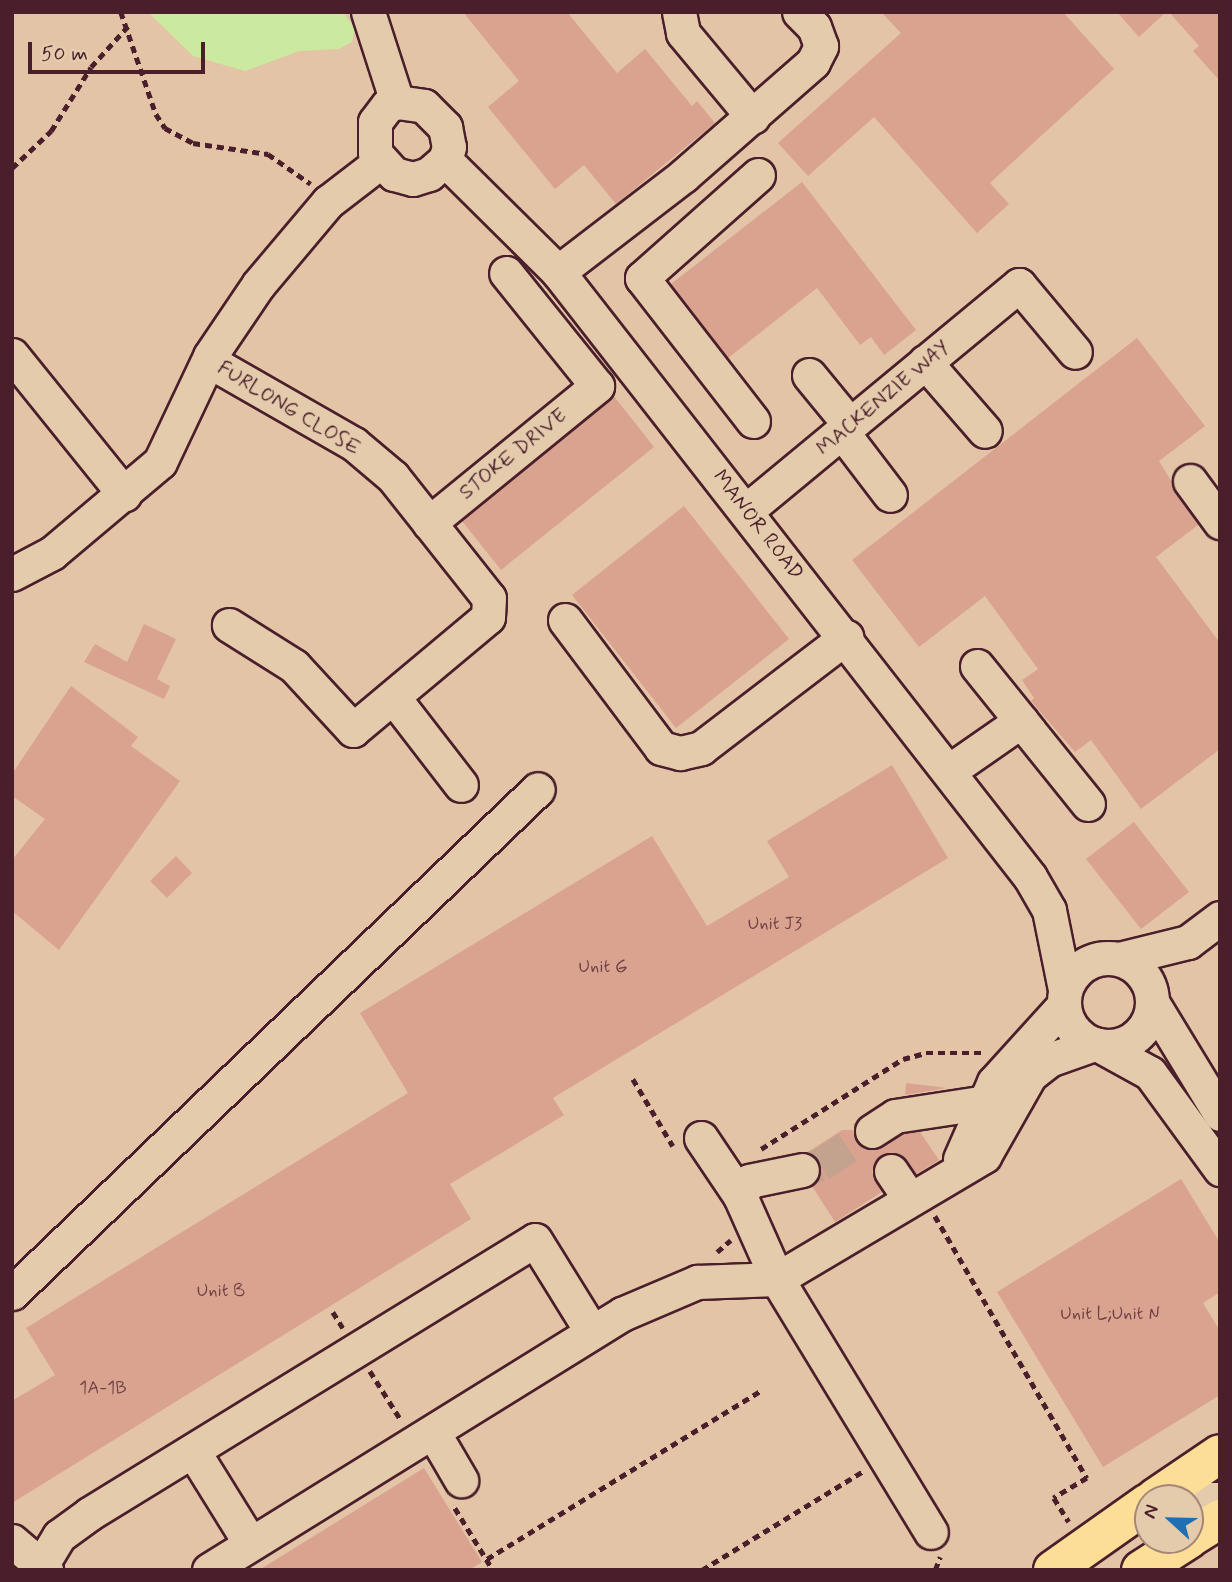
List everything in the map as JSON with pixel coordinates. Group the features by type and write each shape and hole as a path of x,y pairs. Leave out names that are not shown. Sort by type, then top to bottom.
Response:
{"highway":[{"path":"1176,1484 1220,1454"},
{"path":"1068,1559 1134,1516"},
{"path":"1204,1529 1220,1519"},
{"path":"1141,1570 1166,1554"}],"street":[{"path":"368,12 397,102"},
{"path":"680,12 683,33 753,117"},
{"path":"558,272 753,117 813,62 821,46 814,27 799,12"},
{"path":"397,102 424,106 439,118 448,137 445,160 429,174 413,179 394,174 380,162 372,142 375,122 388,105 397,102"},
{"name":"MANOR ROAD","path":"445,160 558,272 747,510 1030,877 1049,910 1064,997"},
{"path":"12,574 52,553 160,463 209,361 258,285 328,202 380,162"},
{"path":"753,421 642,278 758,175"},
{"name":"STOKE DRIVE","path":"429,523 597,386 506,273"},
{"name":"MACKENZIE WAY","path":"747,510 1019,285 1075,352"},
{"path":"12,355 124,494"},
{"name":"FURLONG CLOSE","path":"209,361 354,444 393,477 489,598 488,617 353,730 294,666 229,625"},
{"path":"925,362 985,431"},
{"path":"809,375 890,495"},
{"path":"1190,481 1220,522"},
{"path":"565,621 661,748 680,753 701,748 846,637"},
{"path":"977,666 1088,804"},
{"path":"393,697 461,785"},
{"path":"949,771 1021,721"},
{"path":"12,1293 538,789"},
{"name":"MANOR ROAD","path":"1049,910 1116,959"},
{"path":"209,1570 592,1332 662,1294 697,1282 777,1279 954,1170 984,1156 1021,1088 1038,1068 1096,1045 1112,1046 1136,1036 1150,1015 1152,1001 1188,942 1220,918"},
{"path":"954,1170 1006,1066 1064,997 1083,965 1188,942"},
{"path":"1116,959 1142,974 1152,1001 1220,1114"},
{"path":"1064,997 1073,1030 1150,1073 1220,1169"},
{"path":"872,1131 895,1116 986,1102"},
{"path":"684,1145 740,1196 777,1279 936,1544"},
{"path":"740,1196 749,1181 802,1170"},
{"path":"891,1171 915,1194"},
{"path":"12,1541 43,1568 59,1536 535,1240 592,1332"},
{"path":"433,1432 461,1480"},
{"path":"192,1451 250,1543"}],"path":[{"path":"121,12 156,114 165,128 193,143 268,154 317,188 328,202"},
{"path":"12,168 51,131 91,67 128,26"},
{"path":"757,1151 903,1059 926,1053 975,1055 993,1047"},
{"path":"633,1079 684,1145"},
{"path":"915,1194 1087,1478 1054,1498 1068,1559"},
{"path":"706,1256 727,1245 733,1235"},
{"path":"487,1559 760,1391"},
{"path":"702,1570 886,1458"},
{"path":"935,1570 936,1544"}],"green space":[{"path":"148,12 343,12 355,29 352,42 339,49 299,51 245,71 193,56"}],"building":[{"path":"463,12 567,12 617,73 645,49 692,106 697,101 715,123 616,204 584,165 555,189 488,107 519,81"},
{"path":"881,12 1063,12 1114,69 990,183 1009,204 977,233 874,117 808,176 778,143 901,33"},
{"path":"1117,12 1166,12 1139,37"},
{"path":"1169,12 1220,12 1220,81 1193,51 1199,46"},
{"path":"802,182 916,330 884,355 871,337 860,345 817,288 728,358 671,284"},
{"path":"1137,338 1205,426 1159,461 1198,525 1156,557 1220,643 1220,749 1141,809 1091,740 1075,752 1031,701 1034,698 1022,680 1038,669 985,596 919,647 852,560"},
{"path":"613,395 654,447 501,570 462,521"},
{"path":"684,506 789,639 676,728 572,595"},
{"path":"144,624 176,639 157,679 170,686 164,699 84,662 95,644 127,662"},
{"path":"71,686 138,737 131,746 180,781 59,950 12,911 12,860 45,819 12,796 12,774"},
{"path":"892,765 948,858 553,1098 564,1115 450,1184 471,1219 12,1503 12,1401 55,1375 26,1328 408,1093 360,1013 652,836 707,926 789,877 767,841"},
{"path":"1134,822 1189,892 1141,929 1086,859"},
{"path":"176,856 192,873 167,898 150,881"},
{"path":"906,1083 947,1088 905,1095"},
{"path":"842,1130 853,1130 856,1142 872,1150 902,1134 920,1132 939,1160 916,1174 900,1154 881,1155 872,1172 882,1192 835,1222 812,1186 821,1167 808,1152"},
{"path":"1181,1179 1220,1243 1220,1292 1203,1303 1220,1331 1220,1395 1103,1467 997,1292"},
{"path":"424,1468 482,1562 469,1570 259,1570"}],"tunnel":[{"path":"802,1170 820,1165 872,1131"}]}
